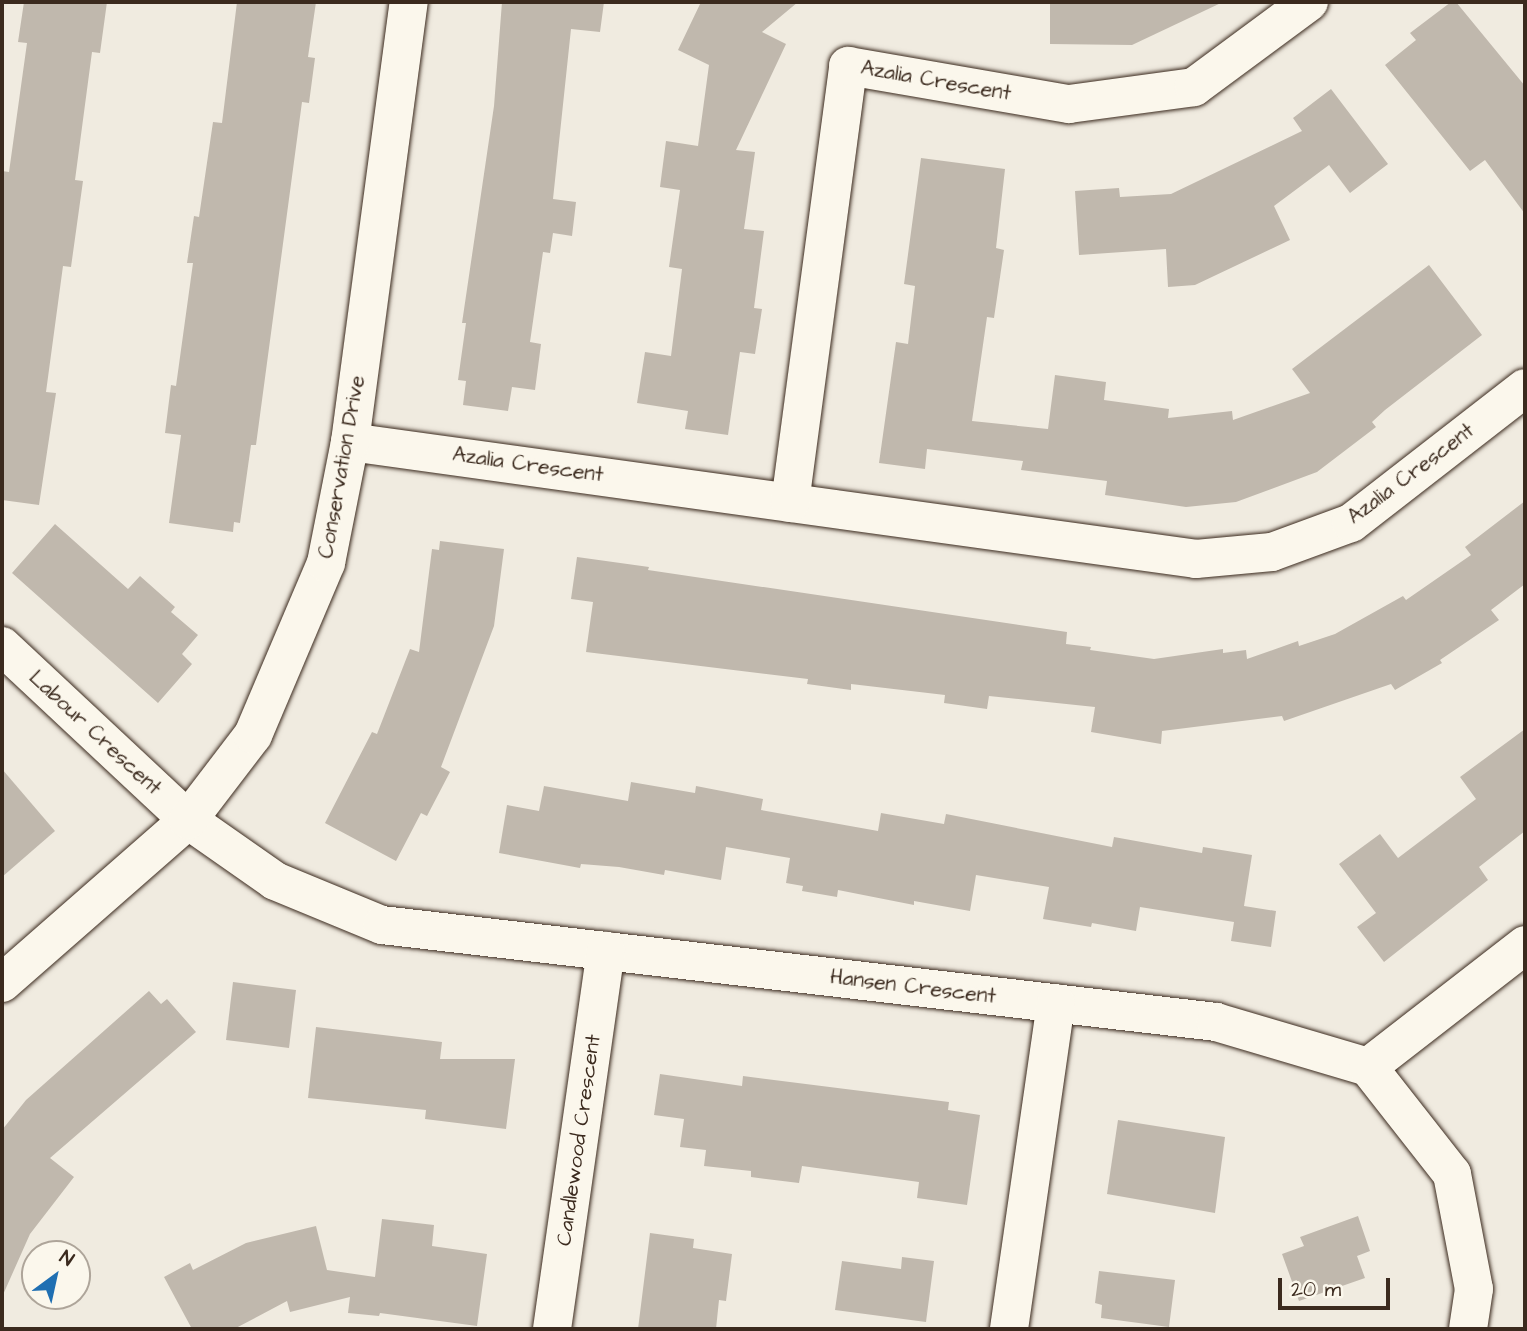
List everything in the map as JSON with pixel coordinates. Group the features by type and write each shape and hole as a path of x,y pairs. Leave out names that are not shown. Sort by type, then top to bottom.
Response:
{"street":[{"name":"Conservation Drive","path":"2,983 188,820 253,735 326,563 350,442 409,2"},
{"name":"Azalia Crescent","path":"790,503 848,66 1069,104 1144,94 1194,87 1309,2"},
{"name":"Azalia Crescent","path":"350,442 1196,559 1272,552 1351,523 1525,388"},
{"name":"Labour Crescent","path":"2,646 188,820"},
{"name":"Hansen Crescent","path":"188,820 275,881 382,925 1216,1022 1368,1068"},
{"path":"1468,1329 1474,1289 1452,1174 1368,1068 1525,945"},
{"name":"Candlewood Crescent","path":"552,1329 606,951"},
{"path":"1009,1329 1056,1003"}],"building":[{"path":"24,2 107,2 100,53 92,52 75,180 83,181 71,267 63,266 46,392 56,393 39,505 2,500 2,171 9,172 27,43 18,42"},
{"path":"237,2 316,2 308,57 315,58 309,103 302,102 256,445 251,445 240,523 234,522 233,532 169,523 181,435 165,433 171,385 176,386 193,263 187,263 194,216 199,217 213,122 222,123"},
{"path":"502,2 604,2 600,32 571,29 553,199 576,202 572,236 553,233 550,253 543,252 530,342 541,344 535,390 512,387 508,411 463,405 466,381 458,380 466,323 462,323 494,106"},
{"path":"701,2 798,2 762,32 786,44 736,150 755,152 744,229 764,231 754,308 762,309 755,354 740,352 728,435 685,429 688,411 637,403 645,352 671,356 682,269 669,267 680,190 660,187 666,141 698,146 709,65 678,50"},
{"path":"1050,2 1223,2 1132,45 1050,44"},
{"path":"1451,2 1456,2 1525,86 1525,214 1485,160 1470,171 1385,65 1416,40 1410,33"},
{"path":"1331,89 1388,164 1350,193 1329,165 1274,206 1290,240 1195,285 1168,287 1166,249 1079,255 1075,191 1119,188 1120,197 1171,194 1302,131 1293,118"},
{"path":"921,158 1005,169 996,248 1004,250 994,318 987,317 972,421 1048,429 1055,375 1106,382 1104,400 1169,409 1168,418 1232,411 1233,420 1310,393 1292,369 1429,265 1482,335 1385,410 1372,422 1376,427 1317,472 1236,502 1186,507 1105,495 1107,481 1021,470 1023,461 927,449 925,469 879,463 896,342 908,344 915,286 904,284"},
{"path":"1525,501 1525,584 1491,610 1499,620 1440,660 1442,663 1395,690 1391,684 1284,721 1282,716 1162,731 1161,744 1091,732 1095,707 989,696 987,709 944,703 945,695 851,684 851,690 807,684 808,679 586,652 593,602 571,599 577,557 649,567 648,570 1067,632 1066,644 1091,647 1090,650 1154,659 1223,649 1223,653 1246,650 1247,659 1298,641 1299,646 1335,634 1403,596 1406,600 1471,555 1465,547"},
{"path":"55,524 128,589 140,576 175,607 171,612 198,635 182,654 192,664 158,703 12,573"},
{"path":"440,541 504,549 494,626 441,767 450,772 427,816 421,813 396,861 325,823 372,732 377,734 410,649 419,652 432,549 439,550"},
{"path":"1525,729 1525,831 1479,867 1488,880 1384,962 1357,927 1376,913 1339,864 1380,834 1398,858 1476,799 1460,777"},
{"path":"2,769 55,831 2,877"},
{"path":"631,782 695,793 696,786 763,799 761,810 878,831 881,813 944,824 946,814 1112,847 1114,837 1202,853 1203,847 1252,855 1244,906 1276,911 1271,947 1231,941 1234,922 1140,907 1136,931 1092,923 1091,927 1043,919 1049,887 976,875 970,911 914,901 914,905 838,890 837,897 802,891 803,886 786,883 790,858 726,847 721,880 665,870 664,875 619,867 581,864 580,868 499,853 507,805 539,811 544,786 628,801"},
{"path":"233,982 296,990 289,1048 226,1040"},
{"path":"149,991 161,1004 167,999 196,1032 50,1158 74,1177 27,1240 21,1240 21,1254 2,1297 2,1130 26,1100"},
{"path":"316,1027 442,1042 440,1059 515,1059 506,1129 425,1119 426,1110 308,1098"},
{"path":"660,1074 742,1086 743,1076 949,1102 948,1110 980,1115 967,1205 917,1198 919,1182 802,1166 799,1183 751,1177 751,1171 704,1166 706,1150 680,1147 684,1119 654,1115"},
{"path":"1118,1120 1225,1137 1215,1213 1107,1194"},
{"path":"1358,1216 1370,1251 1357,1256 1365,1278 1299,1301 1282,1254 1304,1246 1300,1237"},
{"path":"382,1219 434,1225 432,1246 487,1254 477,1326 380,1313 379,1316 348,1313 350,1297 290,1312 287,1301 234,1329 192,1329 164,1277 190,1263 193,1270 246,1243 316,1226 327,1270 375,1277"},
{"path":"650,1233 694,1239 693,1248 732,1254 726,1301 719,1300 716,1329 638,1329"},
{"path":"902,1257 934,1261 926,1322 835,1310 842,1261 901,1269"},
{"path":"1099,1271 1175,1280 1169,1327 1101,1318 1102,1305 1095,1303"}]}
